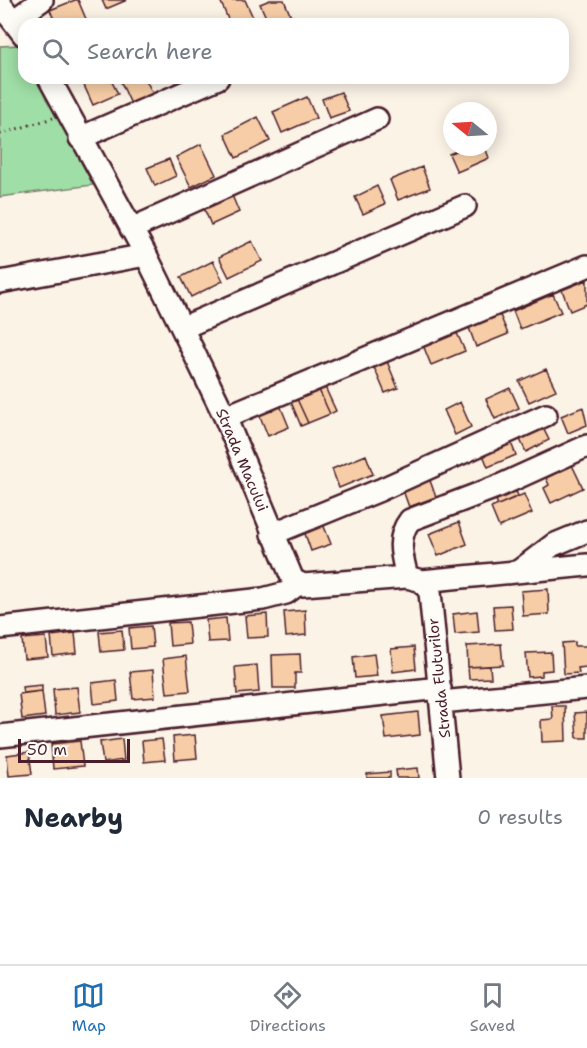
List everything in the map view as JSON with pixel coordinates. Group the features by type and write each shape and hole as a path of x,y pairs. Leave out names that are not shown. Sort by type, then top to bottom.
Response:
{"street":[{"path":"12,20 42,0"},
{"name":"Strada Macului","path":"52,84 146,255 182,328 225,417 288,573 298,584"},
{"path":"80,138 204,84"},
{"path":"131,229 377,119"},
{"path":"182,328 465,206"},
{"path":"0,282 146,255"},
{"path":"225,417 587,266"},
{"path":"272,534 380,490 546,415"},
{"name":"Strada Fluturilor","path":"448,778 430,591 415,579 400,542 403,529 410,520 500,486 587,446"},
{"path":"520,570 553,545 587,531"},
{"path":"0,628 263,598 286,593 298,584 415,579 587,565"},
{"path":"0,736 441,695 587,688"}],"path":[{"path":"0,134 30,127 66,112"}],"green space":[{"path":"18,45 18,84 41,84 93,185 0,197 0,46"}],"building":[{"path":"78,0 86,18 53,18 50,10"},
{"path":"102,0 127,0 106,9"},
{"path":"220,0 245,0 253,18 228,18"},
{"path":"270,0 284,0 292,18 266,18 260,4"},
{"path":"83,84 113,84 118,94 93,105"},
{"path":"122,84 148,84 153,94 131,104"},
{"path":"341,92 349,111 329,118 322,99"},
{"path":"307,97 316,118 282,133 273,112"},
{"path":"258,117 270,141 236,158 225,134"},
{"path":"201,144 216,175 191,187 176,157"},
{"path":"450,156 488,156 489,158 457,172"},
{"path":"169,159 176,176 155,186 147,168"},
{"path":"422,167 430,188 398,200 390,180"},
{"path":"377,186 385,204 363,214 355,197"},
{"path":"231,193 239,212 211,225 203,206"},
{"path":"252,241 262,261 229,277 219,257"},
{"path":"213,261 223,281 191,297 181,277"},
{"path":"587,280 587,304 570,311 562,290"},
{"path":"553,294 561,312 520,329 513,311"},
{"path":"499,313 508,334 476,347 468,325"},
{"path":"456,331 465,351 431,365 423,345"},
{"path":"386,359 398,388 385,393 373,365"},
{"path":"546,369 556,390 529,402 519,381"},
{"path":"325,387 336,411 330,414 319,390"},
{"path":"510,388 519,408 495,419 486,399"},
{"path":"319,390 330,414 308,423 297,399"},
{"path":"297,399 308,423 301,426 291,402"},
{"path":"460,402 471,427 455,435 444,410"},
{"path":"280,405 289,427 268,436 259,414"},
{"path":"583,407 587,425 568,433 561,416"},
{"path":"540,422 549,440 526,452 517,433"},
{"path":"509,438 516,455 488,467 481,450"},
{"path":"366,455 373,474 339,488 332,469"},
{"path":"572,465 583,488 551,503 544,488 549,485 546,478"},
{"path":"428,475 436,497 409,507 401,485"},
{"path":"516,491 518,496 498,505 496,500"},
{"path":"524,494 532,513 499,527 491,508"},
{"path":"459,522 467,544 438,556 429,534"},
{"path":"323,524 331,544 311,551 304,531"},
{"path":"548,589 549,614 523,616 521,591"},
{"path":"511,605 513,629 495,630 493,606"},
{"path":"305,610 306,635 286,637 284,612"},
{"path":"477,611 479,632 455,634 453,614"},
{"path":"267,614 268,637 247,638 245,616"},
{"path":"226,618 228,641 208,642 206,620"},
{"path":"188,622 190,644 170,646 168,623"},
{"path":"151,626 153,647 131,649 129,628"},
{"path":"122,630 124,650 101,652 99,632"},
{"path":"75,633 77,653 53,656 51,636"},
{"path":"46,637 48,657 24,659 22,639"},
{"path":"575,642 575,646 587,646 587,667 578,668 579,673 564,674 562,643"},
{"path":"501,644 503,665 468,667 467,646"},
{"path":"414,647 416,669 393,672 391,649"},
{"path":"551,652 552,670 542,671 542,676 528,677 526,653"},
{"path":"300,654 301,673 295,673 295,688 273,688 272,655"},
{"path":"374,654 377,676 355,678 353,657"},
{"path":"186,656 190,691 167,693 163,659"},
{"path":"257,665 259,692 237,694 235,667"},
{"path":"490,666 491,678 469,679 468,667"},
{"path":"153,670 155,697 133,699 130,672"},
{"path":"116,680 118,701 94,704 92,683"},
{"path":"42,685 42,691 23,693 22,687"},
{"path":"77,687 80,712 55,715 53,689"},
{"path":"42,691 45,716 22,719 19,694"},
{"path":"552,706 565,706 566,741 542,742 541,720 553,719"},
{"path":"418,712 420,735 386,739 383,716"},
{"path":"587,712 587,738 577,738 575,713"},
{"path":"195,735 197,758 175,760 173,737"},
{"path":"122,739 124,760 103,763 100,742"},
{"path":"162,739 165,760 144,762 142,741"},
{"path":"80,741 83,766 53,769 51,744"},
{"path":"29,752 32,774 9,776 7,755"},
{"path":"418,768 419,778 397,778 396,770"},
{"path":"390,772 390,778 367,778 367,774"}]}
